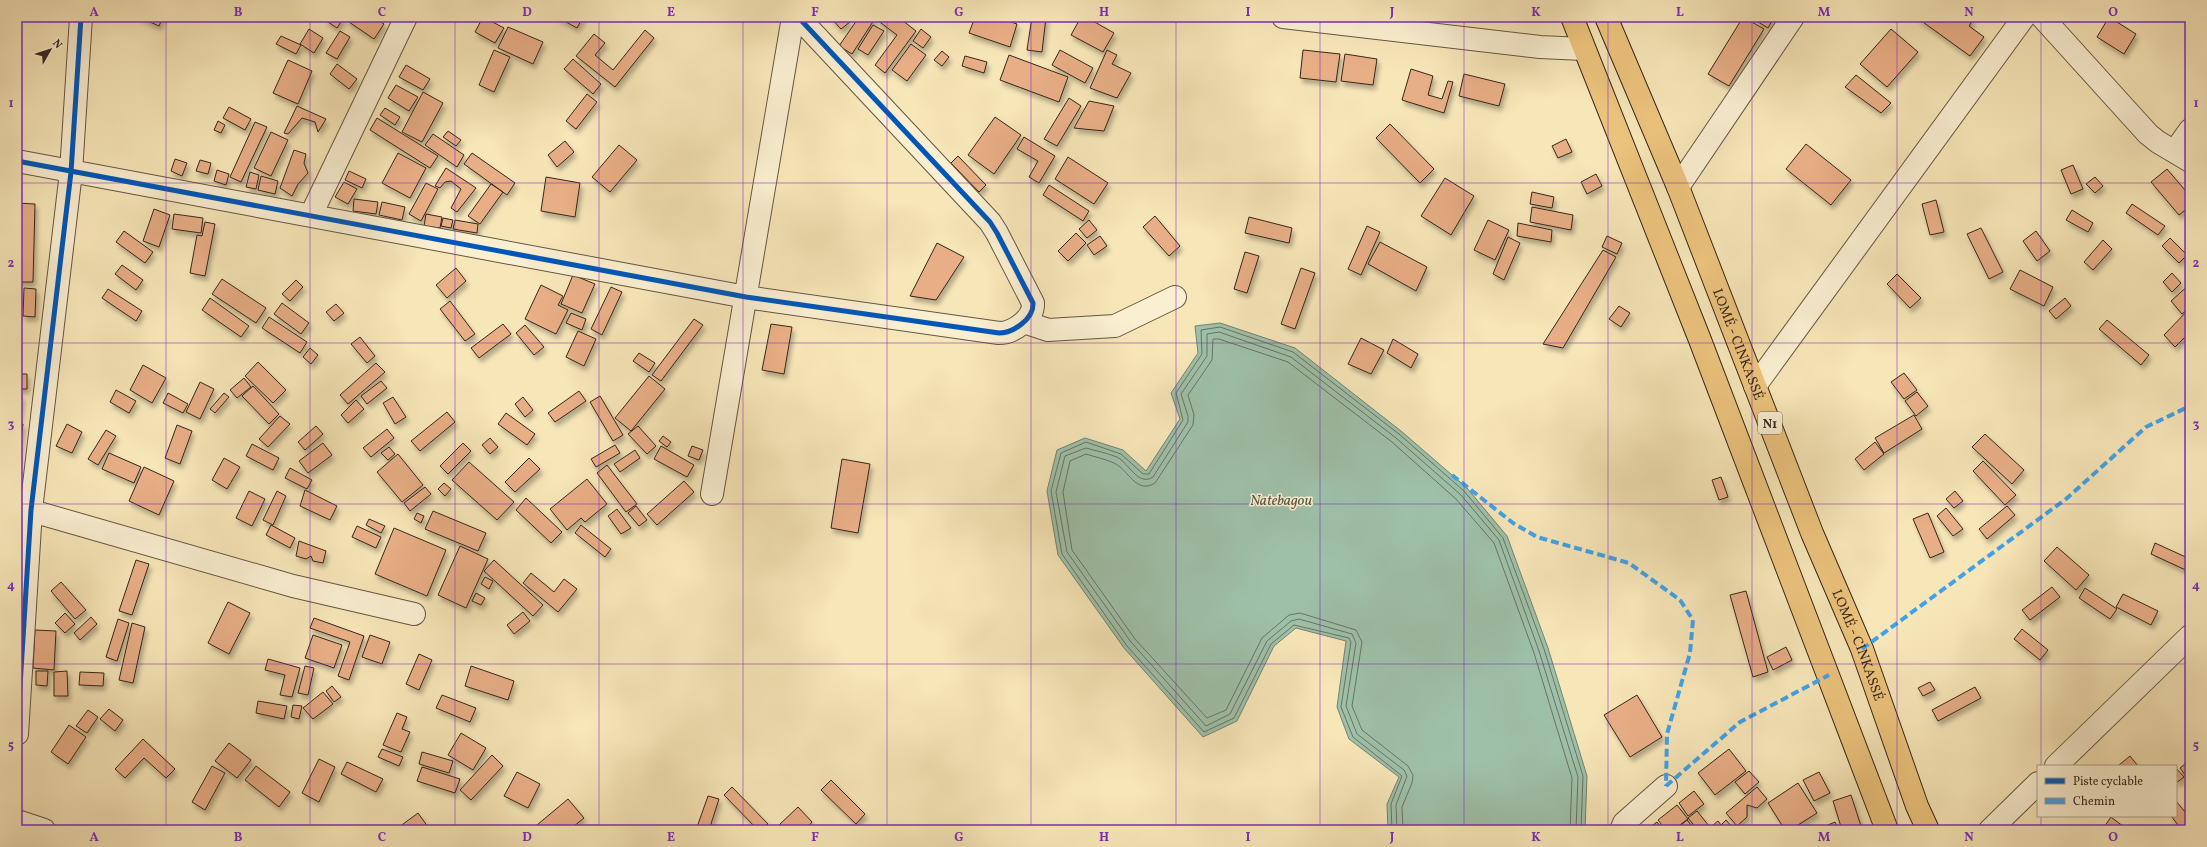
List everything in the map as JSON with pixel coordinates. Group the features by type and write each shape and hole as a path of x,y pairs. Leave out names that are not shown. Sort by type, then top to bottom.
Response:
{"highway":[{"name":"N1","path":"1572,17 1583,48 1703,347 1887,830"},
{"name":"LOMÉ - CINKASSÉ","path":"1611,21 1678,187 1812,533 1862,649 1917,806 1928,830"}],"street":[{"path":"17,734 24,508 71,172 81,17"},
{"path":"310,216 406,17"},
{"path":"712,494 793,17"},
{"path":"17,161 746,297 998,333 1010,331 1024,322 1033,310 1033,303 990,222 798,17"},
{"path":"1283,17 1540,47 1583,48"},
{"path":"1678,187 1793,17"},
{"path":"1755,386 2024,17"},
{"path":"2042,17 2148,134 2158,142 2182,156 2190,130"},
{"path":"1024,322 1048,330 1115,326 1175,298"},
{"path":"24,508 293,586 414,614"},
{"path":"2057,765 2190,636"},
{"path":"1990,830 2037,784"},
{"path":"1621,830 1624,823 1666,786"},
{"path":"17,822 44,830"}],"water":[{"name":"Natebagou","path":"1220,323 1295,348 1401,431 1467,488 1507,536 1548,648 1587,776 1585,830 1388,830 1387,804 1399,777 1349,739 1337,707 1346,641 1296,628 1274,646 1237,721 1203,737 1124,648 1058,555 1047,491 1057,450 1085,438 1123,450 1146,471 1180,419 1171,393 1198,353 1195,326"}],"building":[{"path":"139,17 163,17 159,26"},
{"path":"327,17 344,17 337,28 325,20"},
{"path":"348,17 373,17 384,24 374,39 346,20"},
{"path":"483,17 504,28 495,43 475,32"},
{"path":"557,17 583,17 577,28"},
{"path":"830,17 846,17 850,22 841,29"},
{"path":"859,17 876,17 852,54 839,46"},
{"path":"880,17 898,17 916,31 885,73 875,65 897,35 877,20"},
{"path":"975,17 996,17 1017,24 1010,47 969,33"},
{"path":"1032,17 1046,17 1042,52 1027,50"},
{"path":"1081,17 1086,17 1114,33 1103,52 1071,35"},
{"path":"1743,17 1764,29 1729,86 1708,74"},
{"path":"1750,17 1774,17 1768,28"},
{"path":"1916,17 1969,17 1973,20 1969,26 1984,37 1970,56"},
{"path":"2109,17 2136,34 2124,54 2097,37"},
{"path":"873,25 884,31 868,55 858,49"},
{"path":"508,27 543,42 533,64 498,48"},
{"path":"309,29 323,38 314,53 300,44"},
{"path":"921,29 931,37 923,48 913,41"},
{"path":"1891,29 1918,52 1887,87 1860,64"},
{"path":"645,30 654,38 615,87 576,56 594,34 605,43 595,55 613,70"},
{"path":"340,31 350,37 337,59 326,53"},
{"path":"281,36 301,45 296,54 276,44"},
{"path":"911,44 926,55 907,81 892,70"},
{"path":"494,50 510,57 494,92 479,85"},
{"path":"1060,50 1093,68 1085,83 1052,65"},
{"path":"1107,50 1117,55 1112,64 1131,73 1117,98 1090,88"},
{"path":"1303,50 1340,54 1336,82 1300,78"},
{"path":"942,51 949,57 942,66 934,60"},
{"path":"1345,54 1377,59 1373,85 1341,81"},
{"path":"1009,55 1068,77 1059,102 1000,80"},
{"path":"965,56 987,62 984,73 962,66"},
{"path":"573,59 601,84 593,94 564,69"},
{"path":"288,60 312,71 298,104 273,93"},
{"path":"337,64 357,79 349,89 330,74"},
{"path":"406,65 430,79 423,90 399,77"},
{"path":"1411,69 1433,76 1428,95 1442,99 1448,81 1453,82 1444,113 1402,100"},
{"path":"1464,74 1505,84 1499,106 1459,96"},
{"path":"1856,75 1891,103 1881,113 1845,87"},
{"path":"396,85 418,97 409,111 388,98"},
{"path":"423,92 443,103 422,142 402,132"},
{"path":"587,94 597,102 576,129 566,121"},
{"path":"1069,98 1081,106 1057,146 1044,139"},
{"path":"1089,101 1114,106 1104,131 1074,128"},
{"path":"297,106 326,119 318,132 315,122 302,118 288,134 284,133"},
{"path":"229,107 251,119 245,130 223,118"},
{"path":"385,108 400,117 395,125 380,115"},
{"path":"995,117 1021,135 994,174 968,155"},
{"path":"377,118 438,156 430,168 370,130"},
{"path":"218,121 225,125 221,133 214,130"},
{"path":"255,122 267,127 241,182 230,177"},
{"path":"1390,124 1434,169 1420,183 1376,138"},
{"path":"448,131 461,140 456,146 443,137"},
{"path":"271,132 288,140 271,176 254,168"},
{"path":"433,134 464,155 457,167 425,145"},
{"path":"1024,137 1055,156 1039,183 1029,177 1038,161 1017,149"},
{"path":"1566,139 1572,152 1558,158 1552,146"},
{"path":"565,141 574,152 557,167 548,155"},
{"path":"1806,144 1851,180 1831,205 1786,169"},
{"path":"619,145 637,160 610,192 592,177"},
{"path":"294,150 306,154 304,163 308,173 298,184 292,196 280,188"},
{"path":"398,153 426,168 410,198 382,183"},
{"path":"472,153 515,183 507,195 464,164"},
{"path":"958,156 986,185 979,192 951,163"},
{"path":"1068,157 1108,183 1094,204 1055,179"},
{"path":"175,159 187,163 182,176 171,171"},
{"path":"200,160 211,163 208,174 196,171"},
{"path":"2073,165 2083,189 2071,194 2061,170"},
{"path":"446,168 476,188 457,212 451,208 461,189 451,181 445,182 440,188 435,186"},
{"path":"2167,169 2190,196 2190,206 2179,215 2151,182"},
{"path":"217,170 229,174 226,185 214,181"},
{"path":"349,171 366,179 362,188 345,180"},
{"path":"250,172 259,175 256,189 246,187"},
{"path":"1596,174 1602,186 1587,194 1581,182"},
{"path":"261,176 278,181 275,194 258,190"},
{"path":"546,177 580,183 575,217 541,211"},
{"path":"2095,177 2103,186 2095,193 2086,184"},
{"path":"1445,178 1474,196 1451,235 1421,216"},
{"path":"344,182 357,189 348,204 335,197"},
{"path":"426,183 438,189 421,221 409,214"},
{"path":"491,184 503,192 480,224 468,216"},
{"path":"1049,185 1089,211 1083,221 1043,195"},
{"path":"1532,192 1554,197 1552,208 1530,204"},
{"path":"354,199 378,202 376,214 353,211"},
{"path":"1936,200 1944,232 1930,235 1922,204"},
{"path":"382,202 405,207 402,220 379,215"},
{"path":"17,203 35,204 33,282 17,282 19,223 17,223"},
{"path":"2132,204 2165,226 2158,235 2126,213"},
{"path":"1532,207 1573,215 1571,230 1530,222"},
{"path":"154,209 170,215 159,247 143,241"},
{"path":"2072,210 2093,223 2088,232 2066,220"},
{"path":"174,214 203,218 201,233 172,229"},
{"path":"426,214 442,217 440,228 424,226"},
{"path":"1155,216 1180,246 1169,256 1143,227"},
{"path":"1249,217 1292,228 1289,243 1245,233"},
{"path":"443,218 453,220 451,228 441,226"},
{"path":"455,220 478,224 477,233 453,229"},
{"path":"1089,220 1097,230 1087,238 1079,229"},
{"path":"1488,220 1509,230 1495,260 1474,250"},
{"path":"205,222 215,224 205,276 190,273 197,235 202,236"},
{"path":"1518,223 1552,230 1551,242 1517,236"},
{"path":"1367,226 1380,232 1361,275 1348,269"},
{"path":"1981,228 2003,272 1989,279 1967,234"},
{"path":"124,231 153,252 145,263 116,242"},
{"path":"2036,231 2050,251 2037,261 2023,241"},
{"path":"1076,233 1086,243 1068,261 1058,251"},
{"path":"1100,236 1107,246 1094,255 1087,245"},
{"path":"1607,236 1622,243 1617,254 1602,247"},
{"path":"1508,237 1520,243 1504,280 1493,274"},
{"path":"2170,238 2187,255 2179,263 2162,246"},
{"path":"2103,240 2112,249 2093,270 2084,262"},
{"path":"1380,242 1427,267 1416,291 1368,264"},
{"path":"937,243 964,257 936,300 910,296"},
{"path":"1603,250 1616,257 1563,348 1543,344"},
{"path":"1245,252 1259,256 1247,293 1234,289"},
{"path":"122,265 143,280 136,290 115,274"},
{"path":"456,268 466,281 447,298 436,285"},
{"path":"1301,268 1315,273 1295,329 1281,324"},
{"path":"2020,270 2053,287 2044,306 2010,289"},
{"path":"2172,273 2181,283 2172,292 2163,282"},
{"path":"1897,274 1921,298 1910,308 1887,284"},
{"path":"573,275 595,284 582,313 561,304"},
{"path":"222,279 266,308 256,323 212,294"},
{"path":"296,280 303,287 290,301 282,294"},
{"path":"2190,284 2190,307 2182,314 2171,301"},
{"path":"541,285 563,296 558,305 568,310 556,334 525,319"},
{"path":"611,287 622,292 602,335 591,329"},
{"path":"24,288 36,289 35,317 23,316"},
{"path":"108,289 142,311 136,321 102,298"},
{"path":"17,291 21,292 17,317"},
{"path":"210,298 249,326 241,337 202,310"},
{"path":"2065,298 2071,306 2056,319 2049,311"},
{"path":"450,301 475,334 465,341 440,309"},
{"path":"282,303 309,323 301,334 274,314"},
{"path":"336,304 344,313 334,321 326,312"},
{"path":"1619,306 1630,313 1621,327 1609,319"},
{"path":"2190,308 2190,332 2175,347 2164,335"},
{"path":"571,313 586,319 582,330 566,323"},
{"path":"269,317 307,342 300,353 262,328"},
{"path":"694,319 703,325 661,381 652,375"},
{"path":"2107,320 2149,355 2141,365 2099,329"},
{"path":"503,324 511,334 479,358 471,348"},
{"path":"771,324 792,327 784,374 762,370"},
{"path":"525,325 544,347 534,355 516,333"},
{"path":"578,331 596,339 584,366 566,357"},
{"path":"360,337 375,356 367,363 351,344"},
{"path":"1361,338 1384,350 1371,374 1348,364"},
{"path":"1393,339 1418,354 1411,368 1387,353"},
{"path":"310,348 318,355 311,364 303,357"},
{"path":"639,353 655,363 649,372 633,361"},
{"path":"258,362 286,390 273,403 245,376"},
{"path":"376,363 385,372 348,404 340,395"},
{"path":"143,365 166,378 152,403 130,390"},
{"path":"1904,373 1917,390 1904,399 1891,382"},
{"path":"17,374 27,374 27,389 17,389"},
{"path":"649,376 665,389 631,431 615,418"},
{"path":"244,378 251,387 237,398 230,390"},
{"path":"381,381 387,388 367,404 361,396"},
{"path":"200,382 214,389 200,419 186,412"},
{"path":"253,386 279,414 269,424 242,396"},
{"path":"116,390 136,401 129,413 110,402"},
{"path":"579,391 586,401 555,422 548,413"},
{"path":"1917,392 1928,406 1916,416 1905,401"},
{"path":"168,393 188,404 183,413 163,403"},
{"path":"224,393 229,397 215,413 210,409"},
{"path":"17,395 22,396 19,419 17,418"},
{"path":"600,396 623,435 613,441 590,402"},
{"path":"393,397 406,417 395,424 383,403"},
{"path":"523,397 533,410 525,417 515,404"},
{"path":"356,400 364,409 348,423 341,415"},
{"path":"447,412 455,422 420,451 411,441"},
{"path":"506,413 535,434 527,445 498,424"},
{"path":"1914,415 1922,429 1884,453 1875,438"},
{"path":"280,416 290,424 268,447 259,439"},
{"path":"17,423 23,424 17,466"},
{"path":"67,424 82,432 72,453 56,446"},
{"path":"177,425 192,431 180,464 165,458"},
{"path":"316,426 323,434 305,450 298,442"},
{"path":"638,426 656,446 647,454 628,434"},
{"path":"387,429 394,438 371,457 363,448"},
{"path":"106,430 116,436 98,465 88,459"},
{"path":"1985,434 2024,470 2012,484 1972,447"},
{"path":"663,436 671,442 667,447 659,441"},
{"path":"490,438 498,447 490,454 482,445"},
{"path":"1875,442 1884,454 1864,470 1855,459"},
{"path":"323,443 332,455 308,473 299,461"},
{"path":"463,443 471,451 448,474 440,466"},
{"path":"252,444 279,458 273,470 246,456"},
{"path":"615,445 620,453 596,467 591,459"},
{"path":"661,446 694,465 687,477 654,459"},
{"path":"692,446 703,450 699,460 688,456"},
{"path":"389,447 395,454 388,460 381,453"},
{"path":"635,450 640,458 620,472 614,464"},
{"path":"109,453 141,467 134,483 102,469"},
{"path":"398,454 423,485 402,502 377,472"},
{"path":"224,458 240,467 227,489 212,480"},
{"path":"529,458 540,469 515,492 505,482"},
{"path":"842,459 870,464 858,533 831,528"},
{"path":"1983,461 2016,495 2005,505 1973,471"},
{"path":"469,462 514,502 497,520 452,480"},
{"path":"607,465 637,504 626,512 597,473"},
{"path":"144,467 174,481 159,515 129,501"},
{"path":"290,468 312,480 307,489 285,478"},
{"path":"1721,477 1728,497 1719,500 1712,480"},
{"path":"587,479 607,504 585,522 581,518 567,530 550,509"},
{"path":"684,481 694,492 657,525 647,514"},
{"path":"444,483 451,489 445,496 438,489"},
{"path":"425,487 431,494 410,511 404,503"},
{"path":"305,490 337,506 330,520 300,506"},
{"path":"249,491 265,499 252,526 236,518"},
{"path":"277,491 286,496 273,525 263,520"},
{"path":"1955,491 1963,501 1954,508 1946,499"},
{"path":"526,498 562,532 551,543 516,510"},
{"path":"636,506 647,520 639,526 628,513"},
{"path":"2007,506 2015,515 1987,539 1979,529"},
{"path":"1946,508 1963,529 1953,536 1937,516"},
{"path":"617,509 631,528 621,534 608,516"},
{"path":"433,511 486,533 478,551 425,529"},
{"path":"417,513 424,516 421,523 414,519"},
{"path":"1928,513 1944,552 1930,558 1913,519"},
{"path":"369,519 385,526 381,533 366,525"},
{"path":"271,525 295,538 290,548 266,535"},
{"path":"581,525 611,549 605,557 575,533"},
{"path":"357,526 381,537 376,548 352,537"},
{"path":"394,528 446,550 427,596 375,574"},
{"path":"299,541 326,551 323,563 313,561 311,556 306,559 296,556"},
{"path":"2155,543 2190,559 2190,572 2151,554"},
{"path":"460,546 488,559 466,608 438,595"},
{"path":"2057,547 2089,575 2076,590 2044,561"},
{"path":"136,560 149,564 132,615 119,611"},
{"path":"494,560 543,605 533,616 484,571"},
{"path":"531,573 554,592 564,579 577,589 558,612 523,583"},
{"path":"485,577 493,581 489,589 481,584"},
{"path":"61,582 86,610 75,619 51,591"},
{"path":"2052,587 2060,597 2030,620 2022,610"},
{"path":"2085,588 2117,609 2110,619 2079,598"},
{"path":"1746,591 1768,672 1753,677 1730,595"},
{"path":"476,593 485,598 481,605 472,601"},
{"path":"2123,594 2158,611 2151,625 2116,607"},
{"path":"228,602 250,613 229,654 208,643"},
{"path":"523,612 530,621 514,634 507,625"},
{"path":"65,613 75,624 65,633 55,623"},
{"path":"91,617 97,624 80,640 74,633"},
{"path":"314,618 364,636 349,680 338,676 350,642 310,628"},
{"path":"118,619 129,623 117,661 106,657"},
{"path":"132,623 145,627 133,683 119,680"},
{"path":"2022,629 2048,650 2040,660 2014,639"},
{"path":"35,630 56,631 54,670 33,668"},
{"path":"313,635 342,645 334,668 305,658"},
{"path":"370,635 390,642 382,664 362,657"},
{"path":"1786,647 1792,660 1773,670 1767,657"},
{"path":"419,654 432,660 419,690 406,684"},
{"path":"268,659 300,668 292,697 280,695 285,675 265,670"},
{"path":"305,666 314,668 308,695 298,693"},
{"path":"471,666 514,681 508,700 465,686"},
{"path":"36,671 48,671 47,686 36,685"},
{"path":"67,671 68,696 54,696 54,672"},
{"path":"80,672 104,673 103,686 79,685"},
{"path":"1930,682 1935,690 1923,696 1918,688"},
{"path":"332,686 341,697 334,702 326,691"},
{"path":"1975,687 1981,698 1938,721 1932,710"},
{"path":"323,692 333,704 313,719 303,708"},
{"path":"442,695 476,708 470,722 436,708"},
{"path":"1637,695 1662,737 1630,757 1604,715"},
{"path":"258,701 287,706 284,719 256,713"},
{"path":"293,705 302,706 299,719 291,717"},
{"path":"109,709 123,720 115,731 100,719"},
{"path":"88,710 98,717 87,733 76,726"},
{"path":"397,713 407,717 402,729 410,732 401,752 383,745"},
{"path":"69,725 86,737 68,764 51,752"},
{"path":"461,733 486,748 473,770 448,755"},
{"path":"143,739 175,769 166,778 144,758 125,778 115,769"},
{"path":"229,743 251,760 237,778 215,761"},
{"path":"382,749 403,757 399,766 378,757"},
{"path":"1729,749 1746,771 1715,795 1698,773"},
{"path":"422,752 453,761 449,773 419,764"},
{"path":"492,755 503,766 471,800 460,790"},
{"path":"2130,756 2137,765 2119,765"},
{"path":"319,759 335,767 319,802 302,793"},
{"path":"2190,760 2190,782 2180,768"},
{"path":"347,762 383,779 376,792 341,774"},
{"path":"212,766 225,773 205,810 192,802"},
{"path":"256,766 290,792 279,807 245,780"},
{"path":"422,767 460,779 455,793 417,781"},
{"path":"2177,769 2184,777 2177,782"},
{"path":"1749,771 1759,782 1745,794 1735,782"},
{"path":"517,772 540,784 528,808 504,796"},
{"path":"1819,772 1830,793 1814,801 1803,780"},
{"path":"831,780 865,814 856,824 821,790"},
{"path":"1798,783 1817,813 1790,830 1785,830 1768,803"},
{"path":"732,787 768,824 761,830 758,830 724,795"},
{"path":"1757,787 1767,799 1757,808 1747,805 1747,817 1737,826 1726,813"},
{"path":"1694,791 1704,804 1688,816 1679,803"},
{"path":"1851,795 1861,826 1842,830 1833,801"},
{"path":"708,796 719,799 709,830 696,830"},
{"path":"568,799 584,818 569,830 531,830"},
{"path":"2177,802 2190,818 2190,830 2182,830 2172,817 2177,817"},
{"path":"1677,805 1688,819 1673,830 1666,830 1658,820"},
{"path":"798,807 812,822 807,828 809,830 784,830 779,825"},
{"path":"1697,811 1709,826 1705,830 1698,830 1688,818"},
{"path":"418,813 428,827 425,830 395,830"},
{"path":"2111,817 2128,830 2102,830"},
{"path":"1687,820 1695,830 1675,830"},
{"path":"1726,820 1733,828 1730,830 1707,830 1718,821 1721,825"},
{"path":"1657,822 1663,830 1646,830"},
{"path":"1835,822 1839,830 1816,830"}],"marked path":[{"path":"1862,649 2066,499 2146,427 2190,406"},
{"path":"1452,475 1513,523 1537,537 1629,563 1680,600 1693,620 1690,653 1667,734 1666,786"},
{"path":"1666,786 1740,722 1829,675"}],"cycle path":[{"path":"17,734 31,510 71,172 81,17"},
{"path":"17,161 746,297 999,333 1010,331 1022,324 1030,314 1033,303 990,222 798,17"}]}
